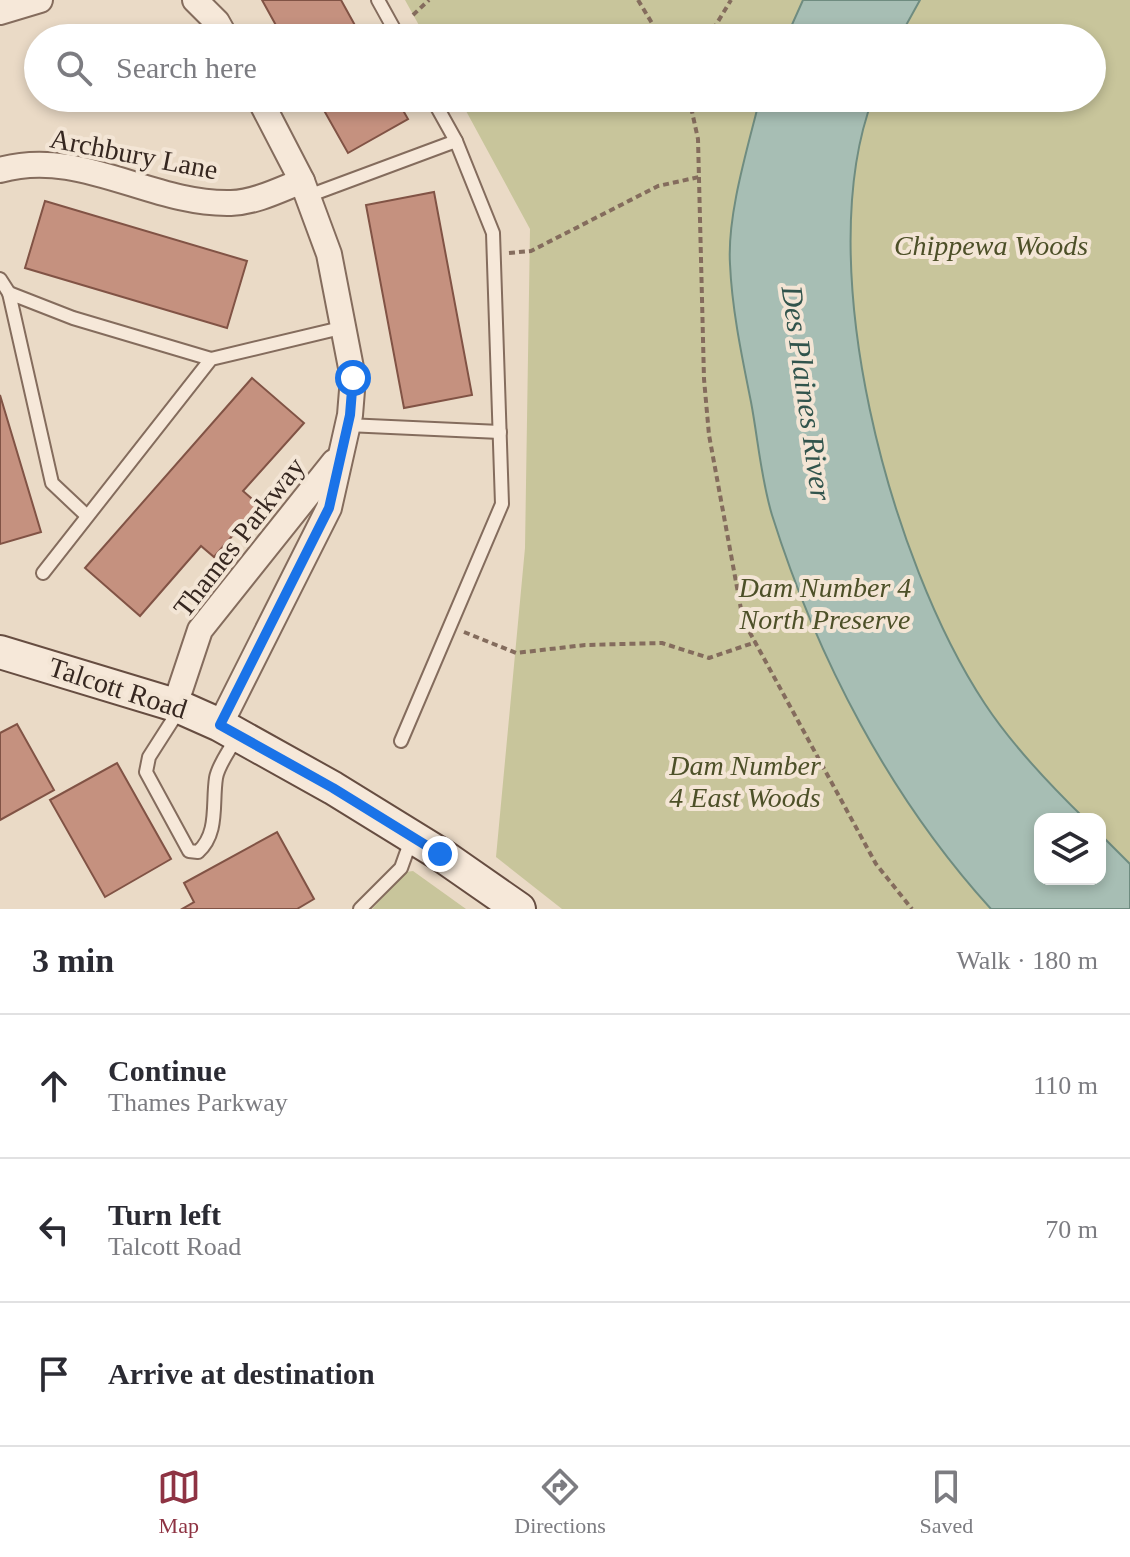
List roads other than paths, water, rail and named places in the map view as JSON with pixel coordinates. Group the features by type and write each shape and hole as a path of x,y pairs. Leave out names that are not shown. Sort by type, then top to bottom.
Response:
{"main road":[{"name":"Talcott Road","path":"0,652 178,706 229,730 412,837 519,909"}],"street":[{"path":"0,12 40,0"},
{"path":"195,0 218,24"},
{"name":"Thames Parkway","path":"229,730 329,508 347,425 353,378 329,254 305,188 266,112"},
{"name":"Archbury Lane","path":"0,170 22,164 50,163 168,194 232,203 305,188"},
{"name":"Thames Parkway","path":"178,706 200,630 341,454"}],"lane":[{"path":"378,0 391,24"},
{"path":"401,741 502,504 493,233 456,141 440,112"},
{"path":"305,188 456,141"},
{"path":"0,279 9,293 52,483 87,516"},
{"path":"9,293 73,318 211,359 345,327"},
{"path":"43,573 211,359"},
{"path":"347,425 500,432"},
{"path":"178,706 149,757 146,772 189,851 198,852 207,844 214,823 216,775 229,730"},
{"path":"360,909 401,868 412,837"}],"water":[{"path":"803,0 920,0 907,24 792,24"},
{"name":"Des Plaines River","path":"756,112 870,112 856,166 851,242 856,325 870,409 891,493 919,572 950,644 985,704 1032,764 1079,813 1034,813 1034,885 1106,885 1106,840 1130,864 1130,909 991,909 920,821 860,724 811,621 768,501 733,299 730,264 732,224"}],"park label":[{"name":"Chippewa Woods","path":"991,245"},
{"name":"Dam Number 4 North Preserve","path":"825,603"},
{"name":"Dam Number 4 East Woods","path":"745,781"}]}
